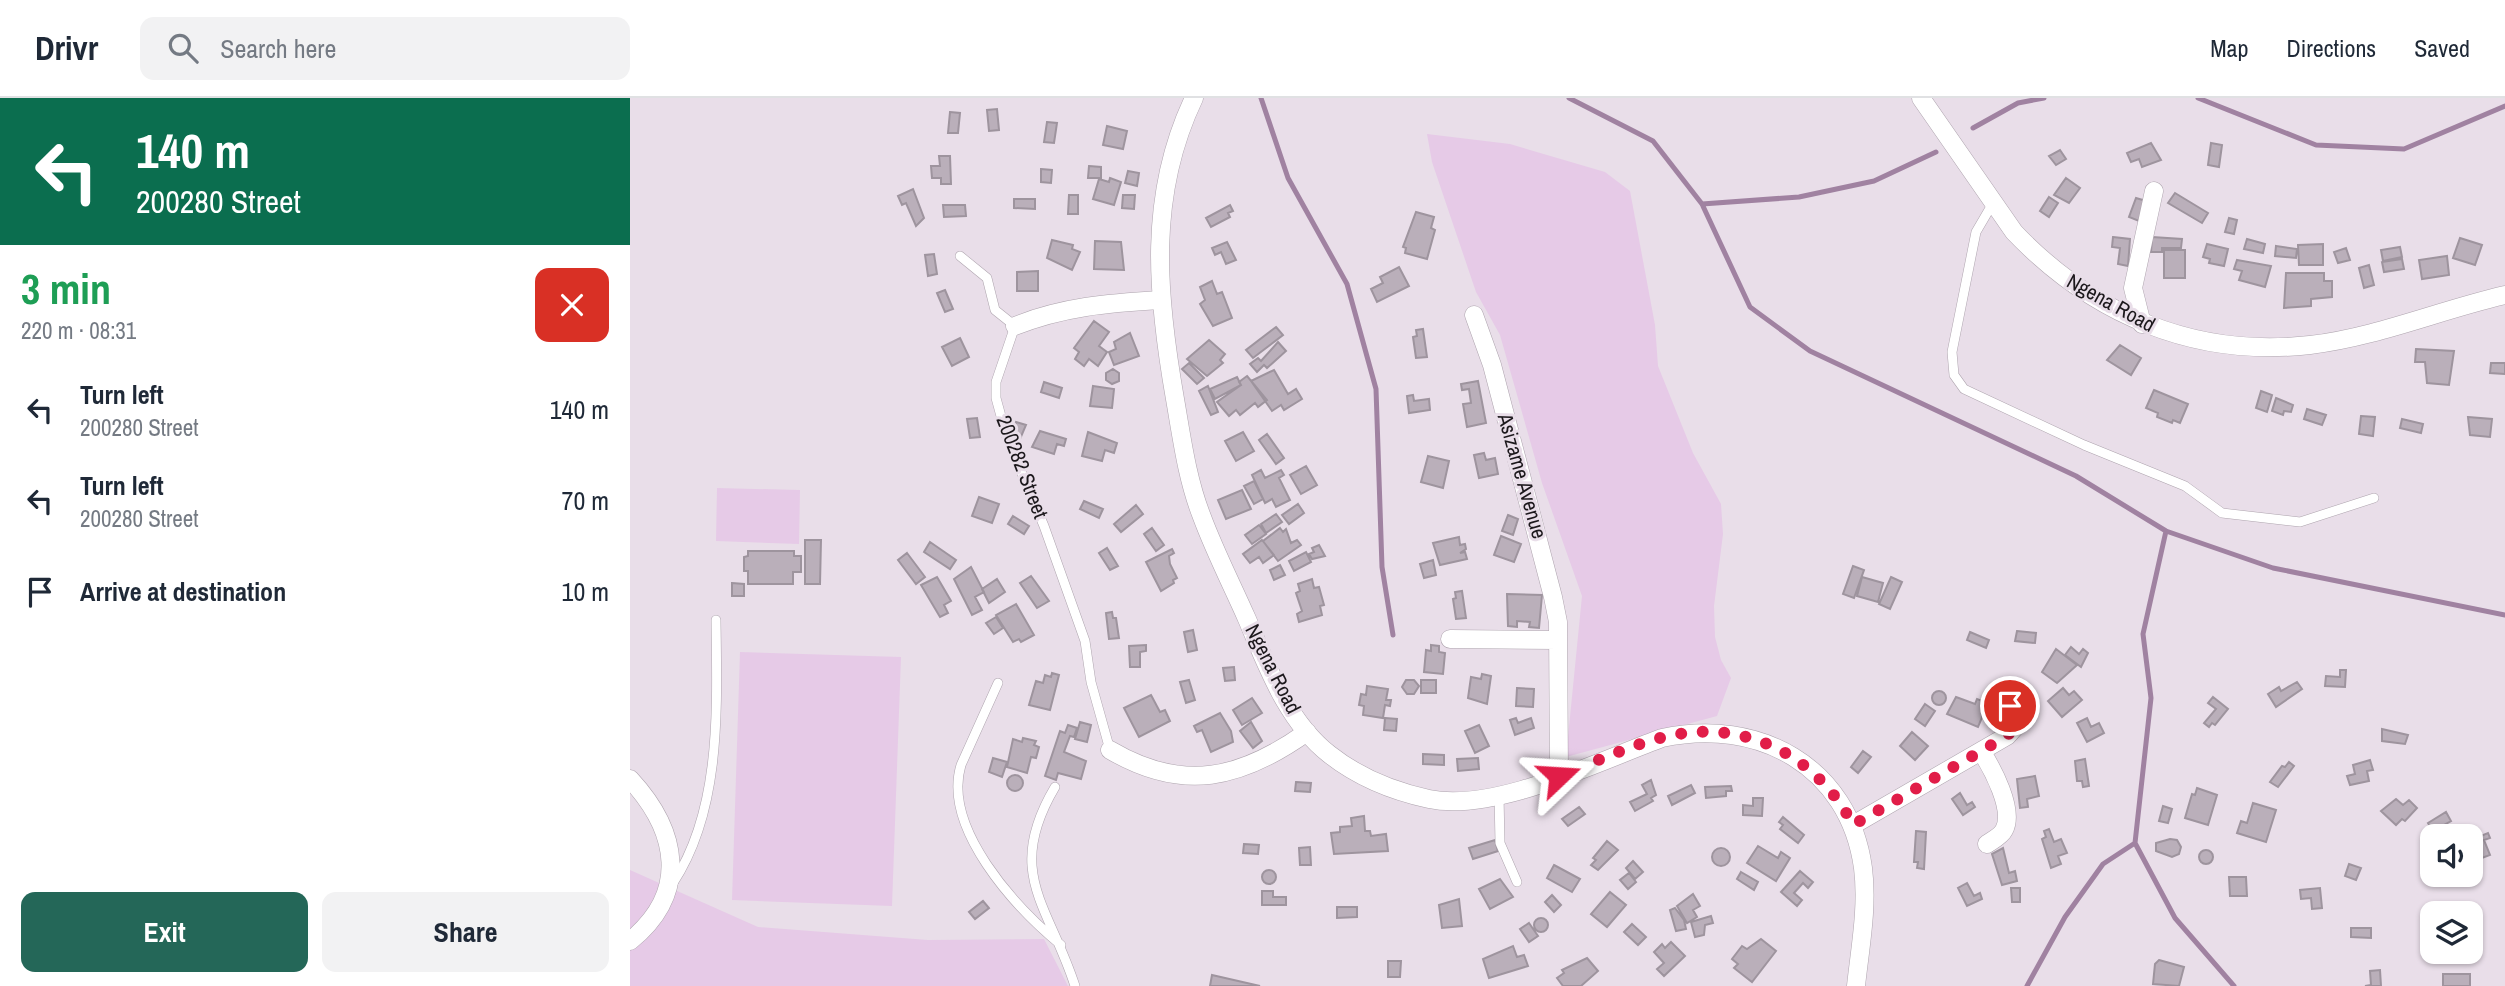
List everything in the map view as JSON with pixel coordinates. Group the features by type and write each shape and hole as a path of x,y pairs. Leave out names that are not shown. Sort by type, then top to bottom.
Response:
{"street":[{"name":"Ngena Road","path":"1194,98 1181,129 1165,186 1158,235 1160,300 1187,471 1202,517 1276,684 1307,732 1327,753 1362,776 1396,791 1432,800 1473,800 1499,795 1662,738 1713,731 1758,739 1794,757 1822,779 1841,803 1853,825 1863,869 1865,894 1856,986"},
{"name":"Ngena Road","path":"1921,98 2014,232 2059,274 2142,324 2189,339 2236,347 2310,345 2390,327 2505,295"},
{"path":"2142,324 2133,289 2154,191"},
{"path":"1015,326 1048,313 1078,307 1160,300"},
{"name":"Asizame Avenue","path":"1474,315 1492,365 1546,559 1558,622 1559,776"},
{"path":"1450,639 1558,640"},
{"path":"1853,825 2014,730 2017,721 2010,706"},
{"path":"1110,750 1130,761 1169,772 1216,776 1235,771 1307,732"},
{"path":"1982,751 1998,782 2006,821 2003,832 1987,844"},
{"path":"630,779 654,810 669,846 670,887 656,917 630,940"}],"lane":[{"path":"1993,203 1976,232 1952,352 1954,375 1964,389 2084,445 2185,486 2222,513 2300,523 2374,498"},
{"path":"960,256 987,278 995,310 1015,326"},
{"name":"200282 Street","path":"1015,326 996,382 996,398 1007,438 1044,526 1085,641 1091,682 1110,750"},
{"path":"670,887 687,862 699,834 710,766 716,691 716,620"},
{"path":"998,683 961,765 956,792 958,804 967,829 1004,889 1023,913 1061,945"},
{"path":"1055,787 1034,827 1031,857 1037,899 1061,945 1075,986"},
{"path":"1499,795 1500,844 1517,882"}],"shaded area":[{"path":"1427,134 1510,144 1605,172 1630,191 1655,325 1658,366 1693,453 1721,504 1723,534 1714,606 1715,637 1721,660 1731,678 1717,716 1566,757 1582,596 1542,483 1500,335 1476,292 1432,162"},
{"path":"717,488 800,490 799,544 716,541"},
{"path":"740,652 901,657 892,906 732,900"},
{"path":"630,870 758,927 928,940 1044,939 1068,986 630,986"}],"building":[{"path":"997,109 999,130 989,131 987,110"},
{"path":"950,112 960,113 958,133 948,133"},
{"path":"1047,122 1057,123 1054,143 1044,142"},
{"path":"1107,126 1127,131 1123,149 1103,145"},
{"path":"2151,143 2161,160 2142,167 2139,159 2131,162 2127,153"},
{"path":"2211,143 2222,145 2219,167 2208,165"},
{"path":"2060,150 2066,159 2056,165 2049,156"},
{"path":"939,156 950,156 951,184 941,184 941,178 932,178 931,166 940,166"},
{"path":"1089,166 1101,167 1101,178 1088,178"},
{"path":"1041,169 1052,170 1051,183 1041,182"},
{"path":"1128,171 1139,173 1137,186 1125,183"},
{"path":"1110,178 1121,182 1114,205 1093,199 1099,179 1109,182"},
{"path":"2066,178 2080,188 2069,203 2054,195"},
{"path":"913,189 924,218 916,226 906,203 902,205 898,196"},
{"path":"2175,193 2208,213 2202,223 2168,203"},
{"path":"1069,195 1078,195 1078,214 1068,214"},
{"path":"1123,195 1135,195 1134,209 1122,208"},
{"path":"2049,197 2058,203 2049,217 2040,211"},
{"path":"2136,198 2146,201 2139,221 2129,217"},
{"path":"1014,199 1035,199 1035,209 1014,208"},
{"path":"943,205 965,205 966,216 944,217"},
{"path":"1230,205 1233,211 1228,213 1230,217 1211,227 1206,218"},
{"path":"1416,212 1434,217 1431,228 1435,230 1427,259 1405,253 1406,248 1403,247"},
{"path":"2229,218 2237,220 2234,234 2225,232"},
{"path":"2113,237 2130,239 2128,266 2118,264 2120,248 2112,247"},
{"path":"2152,237 2182,239 2181,248 2162,248 2162,252 2151,252"},
{"path":"2460,238 2482,245 2475,265 2453,258"},
{"path":"2247,239 2265,244 2263,253 2244,249"},
{"path":"1052,240 1073,245 1072,249 1080,252 1072,270 1047,258"},
{"path":"1095,241 1121,242 1124,270 1094,269"},
{"path":"1227,242 1236,260 1226,264 1221,252 1215,255 1212,248"},
{"path":"2207,244 2228,249 2224,266 2209,263 2210,259 2203,257"},
{"path":"2323,244 2323,265 2299,265 2298,245"},
{"path":"2276,246 2297,249 2296,258 2275,256"},
{"path":"2400,247 2402,257 2383,261 2381,250"},
{"path":"2346,248 2350,260 2338,263 2334,252"},
{"path":"2164,250 2185,250 2185,278 2164,278"},
{"path":"934,254 937,274 928,276 925,255"},
{"path":"2447,256 2449,275 2422,279 2419,260"},
{"path":"2402,259 2404,269 2384,272 2382,262"},
{"path":"2237,260 2271,266 2265,287 2239,280 2242,271 2234,269"},
{"path":"2369,265 2374,285 2364,288 2359,268"},
{"path":"1399,267 1409,286 1377,302 1371,289 1383,283 1380,277"},
{"path":"1038,271 1038,291 1017,291 1017,272"},
{"path":"2286,273 2324,273 2324,281 2332,281 2332,297 2311,299 2311,306 2284,308"},
{"path":"1212,281 1217,294 1222,292 1232,318 1213,326 1200,304 1205,300 1200,287"},
{"path":"945,290 953,309 945,312 937,293"},
{"path":"1094,321 1109,332 1099,346 1107,352 1098,366 1089,359 1084,366 1075,359 1079,352 1074,348"},
{"path":"1276,327 1283,335 1253,358 1246,350"},
{"path":"1423,329 1427,357 1416,358 1413,337 1417,336 1416,330"},
{"path":"1130,333 1139,356 1114,365 1109,352 1116,349 1114,342"},
{"path":"960,338 969,357 952,366 942,347"},
{"path":"1209,340 1225,354 1220,360 1223,363 1207,376 1187,359"},
{"path":"1278,342 1286,351 1267,368 1264,365 1257,372 1250,364 1258,358 1261,361"},
{"path":"2120,345 2141,358 2131,375 2107,360"},
{"path":"2416,349 2454,351 2449,385 2427,383 2425,362 2415,362"},
{"path":"1189,363 1204,378 1197,384 1182,369"},
{"path":"2491,363 2505,363 2505,374 2490,373"},
{"path":"1113,369 1119,373 1119,381 1112,384 1106,380 1106,373"},
{"path":"1274,370 1288,394 1296,389 1302,399 1284,410 1281,405 1272,411 1251,381"},
{"path":"1247,376 1267,400 1258,407 1255,403 1240,415 1236,410 1229,416 1217,402 1241,385 1239,382"},
{"path":"1237,377 1241,385 1215,399 1210,389"},
{"path":"1478,381 1486,423 1467,427 1463,404 1471,403 1469,389 1462,390 1461,384"},
{"path":"1044,382 1062,388 1059,398 1041,392"},
{"path":"1093,386 1114,389 1112,408 1090,406"},
{"path":"1208,386 1218,412 1211,415 1199,391"},
{"path":"2154,390 2188,404 2180,423 2157,417 2158,413 2146,408"},
{"path":"2261,391 2272,395 2267,412 2256,408"},
{"path":"1413,395 1414,401 1429,399 1430,410 1409,413 1407,396"},
{"path":"2276,398 2293,405 2291,412 2284,411 2283,415 2272,411"},
{"path":"2307,409 2326,415 2322,425 2304,419"},
{"path":"2361,416 2375,417 2373,436 2359,434"},
{"path":"2468,417 2492,419 2490,437 2470,435"},
{"path":"977,418 980,437 970,438 967,419"},
{"path":"2402,419 2423,424 2421,433 2400,428"},
{"path":"1016,422 1026,425 1020,439 1011,437"},
{"path":"1040,431 1066,439 1064,446 1057,444 1054,454 1032,447"},
{"path":"1088,432 1117,443 1114,453 1105,450 1102,461 1082,456"},
{"path":"1243,432 1254,451 1236,461 1225,441"},
{"path":"1267,434 1284,458 1276,464 1259,440"},
{"path":"1484,453 1486,460 1495,458 1498,474 1479,478 1474,455"},
{"path":"1428,456 1449,461 1443,488 1421,482"},
{"path":"1306,466 1317,485 1301,494 1290,475"},
{"path":"1261,470 1265,478 1281,470 1284,475 1279,478 1290,500 1276,507 1272,499 1265,503 1252,475"},
{"path":"1254,481 1263,499 1254,504 1244,486"},
{"path":"1242,490 1251,509 1226,519 1218,500"},
{"path":"979,497 999,504 992,523 972,516"},
{"path":"1084,501 1103,509 1099,518 1080,509"},
{"path":"1298,504 1304,513 1289,524 1282,515"},
{"path":"1136,505 1143,514 1121,532 1114,524"},
{"path":"1276,514 1282,522 1266,533 1261,524"},
{"path":"1508,515 1518,519 1513,535 1502,531"},
{"path":"1013,516 1029,526 1024,534 1008,524"},
{"path":"1259,525 1266,534 1252,544 1245,535"},
{"path":"1152,528 1164,545 1156,551 1144,534"},
{"path":"1280,528 1283,532 1286,529 1291,543 1297,540 1301,545 1278,561 1263,541"},
{"path":"1501,536 1521,544 1514,562 1494,555"},
{"path":"1459,537 1460,545 1465,544 1466,549 1460,553 1465,552 1467,559 1440,565 1433,543"},
{"path":"805,540 821,540 820,584 805,584"},
{"path":"1262,540 1274,555 1263,563 1259,557 1250,563 1243,554"},
{"path":"930,542 956,560 950,569 924,552"},
{"path":"1319,545 1325,556 1312,559 1309,554 1314,552 1312,548"},
{"path":"1107,548 1118,566 1110,570 1099,553"},
{"path":"1172,549 1174,553 1169,556 1170,564 1177,578 1161,591 1146,562"},
{"path":"748,551 794,551 794,556 801,556 801,572 793,572 793,584 748,584 744,557 748,556"},
{"path":"1306,552 1311,562 1294,571 1289,561"},
{"path":"907,553 925,577 916,584 898,560"},
{"path":"1433,560 1436,575 1424,578 1420,564"},
{"path":"1280,565 1285,575 1274,580 1270,570"},
{"path":"1853,566 1864,570 1854,598 1843,594"},
{"path":"971,567 984,592 975,597 982,610 972,615 954,579"},
{"path":"1031,576 1049,601 1037,608 1020,583"},
{"path":"937,577 951,601 944,605 948,613 940,617 921,585"},
{"path":"1862,577 1883,583 1878,602 1857,596"},
{"path":"1891,577 1902,582 1890,609 1879,604"},
{"path":"997,579 1005,592 989,603 982,589"},
{"path":"1312,579 1314,588 1319,587 1324,605 1320,606 1322,615 1299,622 1297,614 1302,611 1296,593 1300,591 1298,584"},
{"path":"732,583 744,584 744,596 732,596"},
{"path":"1462,591 1466,618 1456,619 1453,599 1456,598 1455,592"},
{"path":"1507,594 1542,595 1539,628 1529,627 1530,622 1517,621 1517,627 1508,626"},
{"path":"1016,604 1034,635 1021,642 1019,639 1013,642 996,615"},
{"path":"1112,612 1113,618 1116,618 1119,638 1109,639 1106,613"},
{"path":"996,617 1003,628 994,634 986,623"},
{"path":"1193,630 1197,650 1188,652 1184,632"},
{"path":"2017,631 2036,633 2035,643 2015,641"},
{"path":"1970,632 1989,640 1986,648 1967,640"},
{"path":"1146,645 1146,651 1140,652 1140,667 1130,667 1129,646"},
{"path":"1431,645 1439,646 1439,652 1445,653 1443,674 1424,672 1426,650 1431,651"},
{"path":"2071,647 2079,654 2083,649 2088,653 2081,667 2065,655"},
{"path":"2056,649 2077,665 2057,683 2042,672"},
{"path":"1234,667 1235,680 1225,681 1223,668"},
{"path":"2340,670 2346,670 2345,687 2325,686 2326,676 2340,677"},
{"path":"1052,673 1059,675 1050,710 1029,705 1036,681 1043,683 1045,675 1051,677"},
{"path":"1482,674 1491,676 1487,704 1468,698 1471,677 1481,679"},
{"path":"1189,680 1195,700 1186,703 1180,682"},
{"path":"1406,680 1414,680 1419,686 1414,694 1407,694 1402,687"},
{"path":"1421,680 1436,680 1436,693 1421,693"},
{"path":"2297,682 2302,689 2276,707 2268,694 2279,687 2281,691"},
{"path":"1367,686 1388,689 1386,700 1391,700 1390,706 1385,705 1383,718 1363,715 1364,706 1359,705 1361,694 1366,695"},
{"path":"1517,688 1534,689 1533,707 1516,706"},
{"path":"2063,688 2069,695 2074,691 2082,700 2062,717 2048,701"},
{"path":"1939,691 1944,693 1944,703 1939,705 1934,703 1932,698 1934,693"},
{"path":"1151,695 1160,712 1165,710 1170,721 1139,737 1124,708"},
{"path":"1956,697 1975,704 1977,699 1988,703 1978,727 1947,714"},
{"path":"2213,697 2228,709 2215,725 2212,723 2209,727 2204,723 2216,709 2208,703"},
{"path":"1252,698 1262,713 1242,725 1233,710"},
{"path":"1925,704 1935,711 1925,726 1915,719"},
{"path":"1220,713 1231,731 1233,742 1211,752 1202,730 1197,732 1194,726"},
{"path":"1385,718 1397,719 1396,731 1384,730"},
{"path":"1516,718 1518,723 1531,718 1534,728 1515,735 1510,720"},
{"path":"2087,718 2091,727 2099,723 2104,733 2087,742 2077,723"},
{"path":"1080,722 1091,725 1087,742 1075,739"},
{"path":"1251,722 1262,741 1253,748 1240,731"},
{"path":"1068,725 1077,728 1074,737 1070,736 1064,752 1086,761 1081,779 1058,773 1056,780 1045,776 1060,731 1065,733"},
{"path":"1479,725 1489,746 1475,753 1465,731"},
{"path":"2382,729 2408,735 2405,744 2382,741"},
{"path":"1912,732 1928,746 1915,760 1900,746"},
{"path":"1023,738 1036,741 1034,745 1039,747 1036,758 1031,757 1027,773 1007,767 1013,739 1022,742"},
{"path":"1863,751 1871,757 1858,773 1851,767"},
{"path":"1423,754 1444,755 1444,765 1423,764"},
{"path":"993,758 1007,762 1002,777 989,772"},
{"path":"1478,758 1479,769 1458,771 1457,759"},
{"path":"2085,759 2089,786 2083,787 2082,781 2077,781 2075,761"},
{"path":"2370,760 2373,770 2367,771 2369,781 2350,785 2347,776 2355,774 2353,765"},
{"path":"2289,762 2294,766 2278,787 2270,782 2282,766 2285,767"},
{"path":"1015,775 1021,777 1021,789 1015,791 1009,789 1007,783 1009,777"},
{"path":"2035,776 2039,796 2027,799 2028,807 2020,808 2017,779"},
{"path":"1651,780 1656,795 1651,798 1653,801 1635,811 1630,802 1647,794 1642,785"},
{"path":"1296,782 1311,783 1310,792 1295,791"},
{"path":"1691,785 1695,793 1672,805 1668,796"},
{"path":"1731,786 1732,791 1726,791 1726,796 1706,798 1705,787"},
{"path":"2197,788 2217,795 2208,825 2185,818 2192,794 2195,795"},
{"path":"1960,793 1967,805 1972,802 1975,807 1963,815 1952,799"},
{"path":"1753,798 1763,798 1762,816 1743,815 1743,805 1753,806"},
{"path":"2396,799 2403,805 2409,800 2417,808 2405,821 2402,819 2396,825 2381,811"},
{"path":"2253,803 2276,810 2266,842 2237,833 2241,821 2247,823"},
{"path":"2163,806 2172,809 2168,823 2159,821"},
{"path":"1579,807 1585,814 1568,826 1562,819"},
{"path":"2446,812 2451,821 2446,824 2428,823"},
{"path":"1364,816 1365,831 1370,831 1371,836 1386,834 1388,851 1334,854 1331,833 1340,832 1340,827 1352,826 1351,818"},
{"path":"1783,817 1804,835 1798,843 1780,829 1783,825 1779,822"},
{"path":"2049,829 2054,842 2061,839 2067,853 2058,856 2061,864 2051,868 2042,839 2046,837 2044,831"},
{"path":"1916,831 1926,832 1924,869 1917,868 1918,862 1914,862"},
{"path":"2488,833 2490,838 2484,840 2490,855 2483,858 2483,835"},
{"path":"1495,840 1498,851 1473,859 1469,848"},
{"path":"2177,840 2181,847 2179,854 2172,857 2156,851 2156,843"},
{"path":"1607,841 1618,850 1598,870 1591,865 1596,860 1593,858"},
{"path":"1244,844 1259,845 1258,854 1243,853"},
{"path":"1758,846 1778,858 1781,852 1790,858 1776,881 1747,863"},
{"path":"1310,847 1311,865 1300,865 1299,848"},
{"path":"1721,848 1727,851 1730,857 1727,863 1721,866 1715,863 1712,857 1715,851"},
{"path":"2003,848 2009,873 2015,871 2017,881 2002,885 1992,854"},
{"path":"2206,850 2211,852 2211,862 2206,864 2201,862 2199,857 2201,852"},
{"path":"1633,861 1643,872 1635,879 1626,868"},
{"path":"2349,864 2361,868 2356,880 2345,876"},
{"path":"1554,865 1580,879 1572,892 1547,878"},
{"path":"1269,870 1274,872 1274,882 1269,884 1264,882 1262,877 1264,872"},
{"path":"1800,871 1813,882 1808,888 1803,883 1794,893 1802,900 1797,906 1781,892"},
{"path":"1741,872 1758,882 1754,890 1737,879"},
{"path":"1629,873 1636,882 1628,889 1620,880"},
{"path":"2229,877 2246,877 2247,896 2230,896"},
{"path":"1500,879 1513,897 1490,909 1479,889"},
{"path":"1967,883 1974,896 1980,893 1982,899 1967,906 1958,888"},
{"path":"2011,888 2020,888 2020,902 2012,902"},
{"path":"2320,888 2322,908 2312,909 2311,898 2301,899 2300,890"},
{"path":"1262,891 1273,891 1273,897 1286,897 1286,905 1262,905"},
{"path":"1610,892 1626,905 1607,927 1591,914"},
{"path":"1693,894 1700,906 1693,910 1697,917 1687,923 1677,906"},
{"path":"1552,895 1561,905 1554,912 1545,902"},
{"path":"1459,899 1462,926 1442,928 1439,905"},
{"path":"983,901 989,908 975,919 969,912"},
{"path":"1337,907 1357,907 1357,917 1337,918"},
{"path":"1675,908 1684,920 1686,929 1676,931 1670,910"},
{"path":"1711,916 1713,923 1705,925 1704,935 1695,937 1691,922"},
{"path":"1541,918 1546,920 1546,930 1541,932 1536,930 1534,925 1536,920"},
{"path":"1529,923 1538,936 1529,942 1520,929"},
{"path":"1632,924 1646,937 1638,945 1624,932"},
{"path":"2351,928 2371,928 2371,938 2351,937"},
{"path":"1761,939 1776,951 1752,982 1734,968 1738,964 1732,959 1742,946 1747,949"},
{"path":"1671,942 1685,956 1664,976 1657,969 1664,963 1654,952 1662,944 1665,948"},
{"path":"1513,946 1517,957 1524,955 1528,966 1489,978 1483,959"},
{"path":"1587,958 1598,971 1581,986 1563,986 1557,978 1564,973 1562,970"},
{"path":"2159,960 2184,967 2179,986 2153,984 2155,964"},
{"path":"1388,961 1401,961 1400,977 1388,977"},
{"path":"2380,970 2381,986 2365,986 2371,985 2370,971"},
{"path":"2443,974 2470,974 2470,986 2443,986"},
{"path":"1212,975 1260,986 1210,986"}],"waterway":[{"path":"1261,98 1288,178 1347,284 1376,389 1382,567 1393,635"},
{"path":"1569,98 1653,141 1702,204 1750,307 1810,351 2076,476 2166,531 2273,568 2505,615"},
{"path":"1973,128 2018,103 2044,98"},
{"path":"2198,98 2316,145 2404,149 2505,106"},
{"path":"1702,204 1799,197 1874,181 1936,152"},
{"path":"2166,531 2143,634 2151,698 2135,843 2175,918 2234,986"},
{"path":"2027,986 2065,917 2103,864 2135,843"}],"route":[{"path":"1559,776 1662,738 1713,731 1758,739 1794,757 1822,779 1841,803 1853,825 2007,736 2017,724 2010,706"}]}
